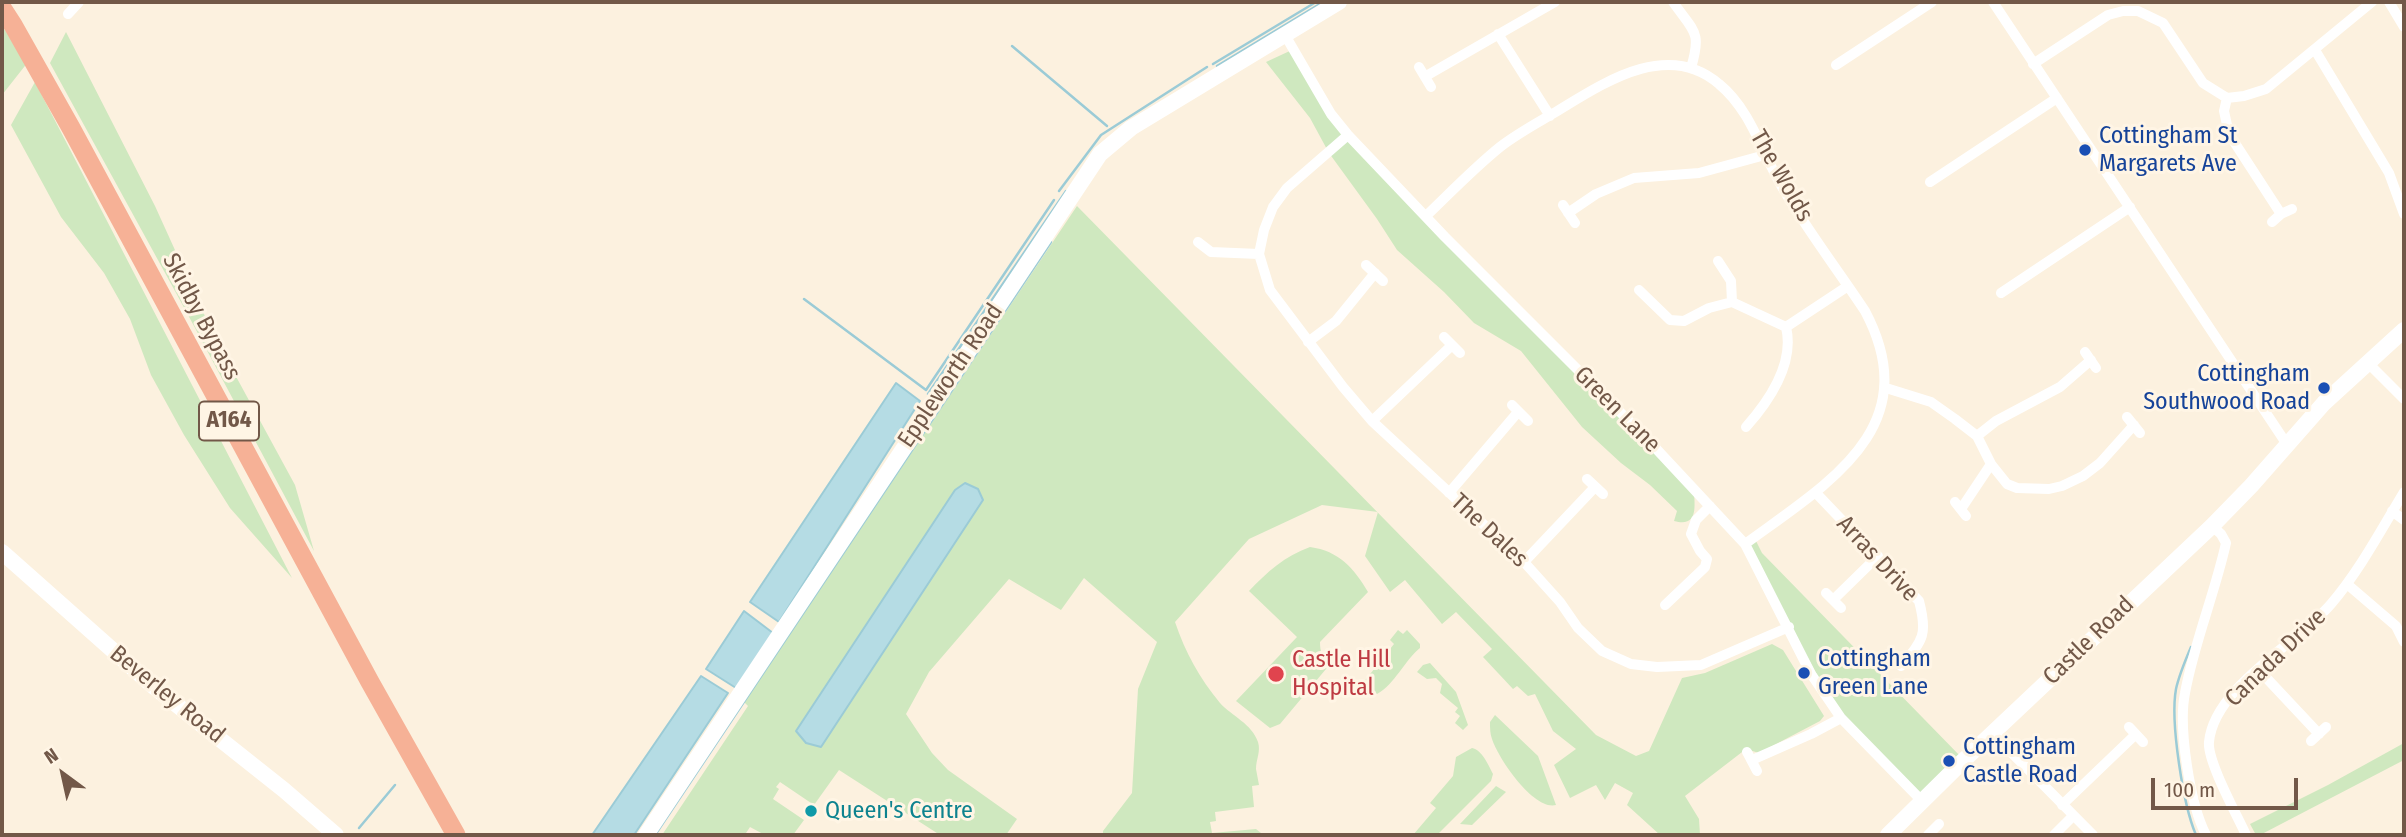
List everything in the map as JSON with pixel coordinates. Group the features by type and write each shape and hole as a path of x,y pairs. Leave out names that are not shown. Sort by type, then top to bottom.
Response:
{"highway":[{"name":"Skidby Bypass","path":"2,8 71,128 363,670 456,835"}],"street":[{"path":"68,14 79,2"},
{"name":"Eppleworth Road","path":"646,835 1100,154 1131,128 1339,2"},
{"path":"1425,76 1555,2"},
{"path":"1673,2 1697,36 1698,45 1691,68"},
{"path":"1836,65 1932,2"},
{"path":"1993,2 2286,443"},
{"path":"2033,64 2108,15 2138,11 2163,23 2203,83 2227,97 2244,96 2266,89 2372,2"},
{"path":"2389,2 2404,27"},
{"path":"1498,34 1549,116"},
{"name":"Green Lane","path":"1285,36 1331,114 1348,135 1648,440 1745,544 1811,674 1841,718 1923,802"},
{"path":"2315,50 2389,173 2404,214"},
{"name":"The Wolds","path":"1426,216 1502,146 1621,75 1653,66 1691,68 1718,82 1749,121 1784,190 1875,331 1883,354 1886,388 1880,413 1871,432 1843,468 1816,493 1745,544"},
{"path":"2227,97 2224,111 2229,134 2276,218 2292,209"},
{"path":"1927,184 2057,98"},
{"path":"1198,242 1211,252 1259,254 1273,207 1287,188 1348,135"},
{"path":"1569,214 1596,194 1634,178 1699,173 1765,155"},
{"path":"1998,295 2130,207"},
{"name":"The Dales","path":"1259,254 1270,290 1372,421 1524,562 1560,602 1578,628 1602,651 1631,664 1657,667 1701,665 1789,627"},
{"path":"1718,261 1731,281 1732,302"},
{"path":"1308,342 1336,321 1379,277 1366,265"},
{"path":"1786,327 1848,286"},
{"path":"1642,297 1670,320 1684,321 1709,308 1732,302 1786,327"},
{"path":"1736,420 1748,430 1778,385 1786,353 1786,327"},
{"name":"Castle Road","path":"1888,835 2212,526 2324,403 2404,330"},
{"path":"1372,421 1452,345"},
{"path":"1977,436 1996,421 2060,387 2090,360"},
{"path":"2368,364 2404,399"},
{"path":"1886,388 1931,402 1977,436 1991,464 2007,484 2017,488 2049,489 2083,476 2100,463 2134,425"},
{"path":"1449,493 1515,409 1528,421"},
{"path":"1960,509 1991,464"},
{"path":"1524,562 1595,487"},
{"name":"Canada Drive","path":"2246,835 2212,759 2208,744 2211,729 2225,704 2258,668 2325,612 2347,584 2404,492"},
{"name":"Arras Drive","path":"1816,493 1919,601 1924,623 1920,642 1901,666"},
{"path":"1665,605 1705,566 1707,559 1692,534 1696,520 1710,506"},
{"path":"2392,512 2404,520"},
{"path":"2206,835 2190,781 2183,728 2184,695 2218,580 2226,542 2212,526"},
{"name":"Beverley Road","path":"2,552 153,686 336,835"},
{"path":"1833,600 1878,556"},
{"path":"2347,584 2396,626 2404,642"},
{"path":"2258,668 2319,734"},
{"path":"1752,761 1841,718"},
{"path":"1992,733 2093,835"},
{"path":"2062,805 2136,735"},
{"path":"2054,835 2073,816"},
{"path":"1928,835 1939,824"}],"green space":[{"path":"2,26 28,62 2,95"},
{"path":"66,32 155,206 214,336 295,485 314,551 50,63"},
{"path":"1294,49 1331,114 1694,488 1695,507 1692,518 1682,522 1674,521 1677,511 1582,427 1521,351 1474,323 1397,250 1329,153 1310,118 1266,62"},
{"path":"35,82 292,578 230,508 184,435 151,375 130,319 104,273 61,217 11,125"},
{"path":"1077,206 1377,512 1322,505 1249,539 1175,622 1188,654 1206,684 1220,703 1247,725 1259,746 1256,769 1259,785 1252,786 1254,807 1215,812 1216,821 1210,822 1212,833 1256,829 1261,833 1103,835 1103,831 1132,793 1138,689 1157,642 1084,578 1061,610 1009,579 929,672 906,714 932,753 948,770 1017,819 1006,835 940,835 839,770 814,805 780,782 776,787 779,789 773,799 804,820 793,835 765,835 750,827 746,833 748,835 662,835 748,706 744,702"},
{"path":"1378,513 1596,735 1636,756 1649,751 1682,678 1705,673 1772,644 1783,650 1824,716 1820,721 1759,753 1746,749 1685,796 1699,819 1700,835 1660,835 1627,805 1633,793 1615,783 1605,800 1596,785 1570,798 1554,765 1576,749 1553,731 1535,694 1528,696 1517,686 1513,689 1483,657 1492,649 1456,612 1442,624 1405,580 1390,592 1365,556"},
{"path":"1754,537 1762,553 1964,760 1923,802 1841,718 1745,544"},
{"path":"1310,547 1329,552 1345,562 1368,592 1320,642 1322,654 1331,663 1280,724 1270,728 1236,701 1297,637 1249,591 1277,565"},
{"path":"1398,630 1403,634 1407,630 1420,644 1420,648 1377,694 1363,683 1394,644 1390,640"},
{"path":"1430,663 1456,692 1468,725 1463,730 1455,723 1460,716 1455,712 1458,708 1440,693 1442,684 1436,678 1427,679 1417,672 1423,665"},
{"path":"1495,715 1538,756 1556,805 1547,805 1538,800 1509,770 1491,737 1490,722"},
{"path":"2404,743 2404,760 2256,835 2250,824"},
{"path":"1472,748 1479,751 1487,762 1493,774 1491,781 1437,835 1413,835 1436,808 1430,803 1453,776 1456,757"},
{"path":"1496,786 1506,792 1472,825 1460,824"}],"water":[{"path":"896,383 920,401 779,622 750,602"},
{"path":"965,483 978,489 983,500 821,747 806,743 796,731 955,490"},
{"path":"744,611 773,633 736,688 706,669"},
{"path":"701,676 728,693 634,835 592,835"}],"waterway":[{"path":"1213,64 1316,2"},
{"path":"1217,66 1323,2"},
{"path":"1012,46 1107,126"},
{"path":"1059,191 1101,135 1207,67"},
{"path":"928,394 1066,191"},
{"path":"804,299 926,390 1054,200"},
{"path":"655,835 1051,242"},
{"path":"2191,647 2176,689 2175,721 2182,784 2196,835"},
{"path":"359,828 395,785"}],"place":[{"name":"Cottingham St Margarets Ave","path":"2085,150"},
{"name":"Cottingham Southwood Road","path":"2324,388"},
{"name":"Cottingham Green Lane","path":"1804,673"},
{"name":"Castle Hill Hospital","path":"1276,674"},
{"name":"Cottingham Castle Road","path":"1949,761"},
{"name":"Queen's Centre","path":"811,811"}]}
